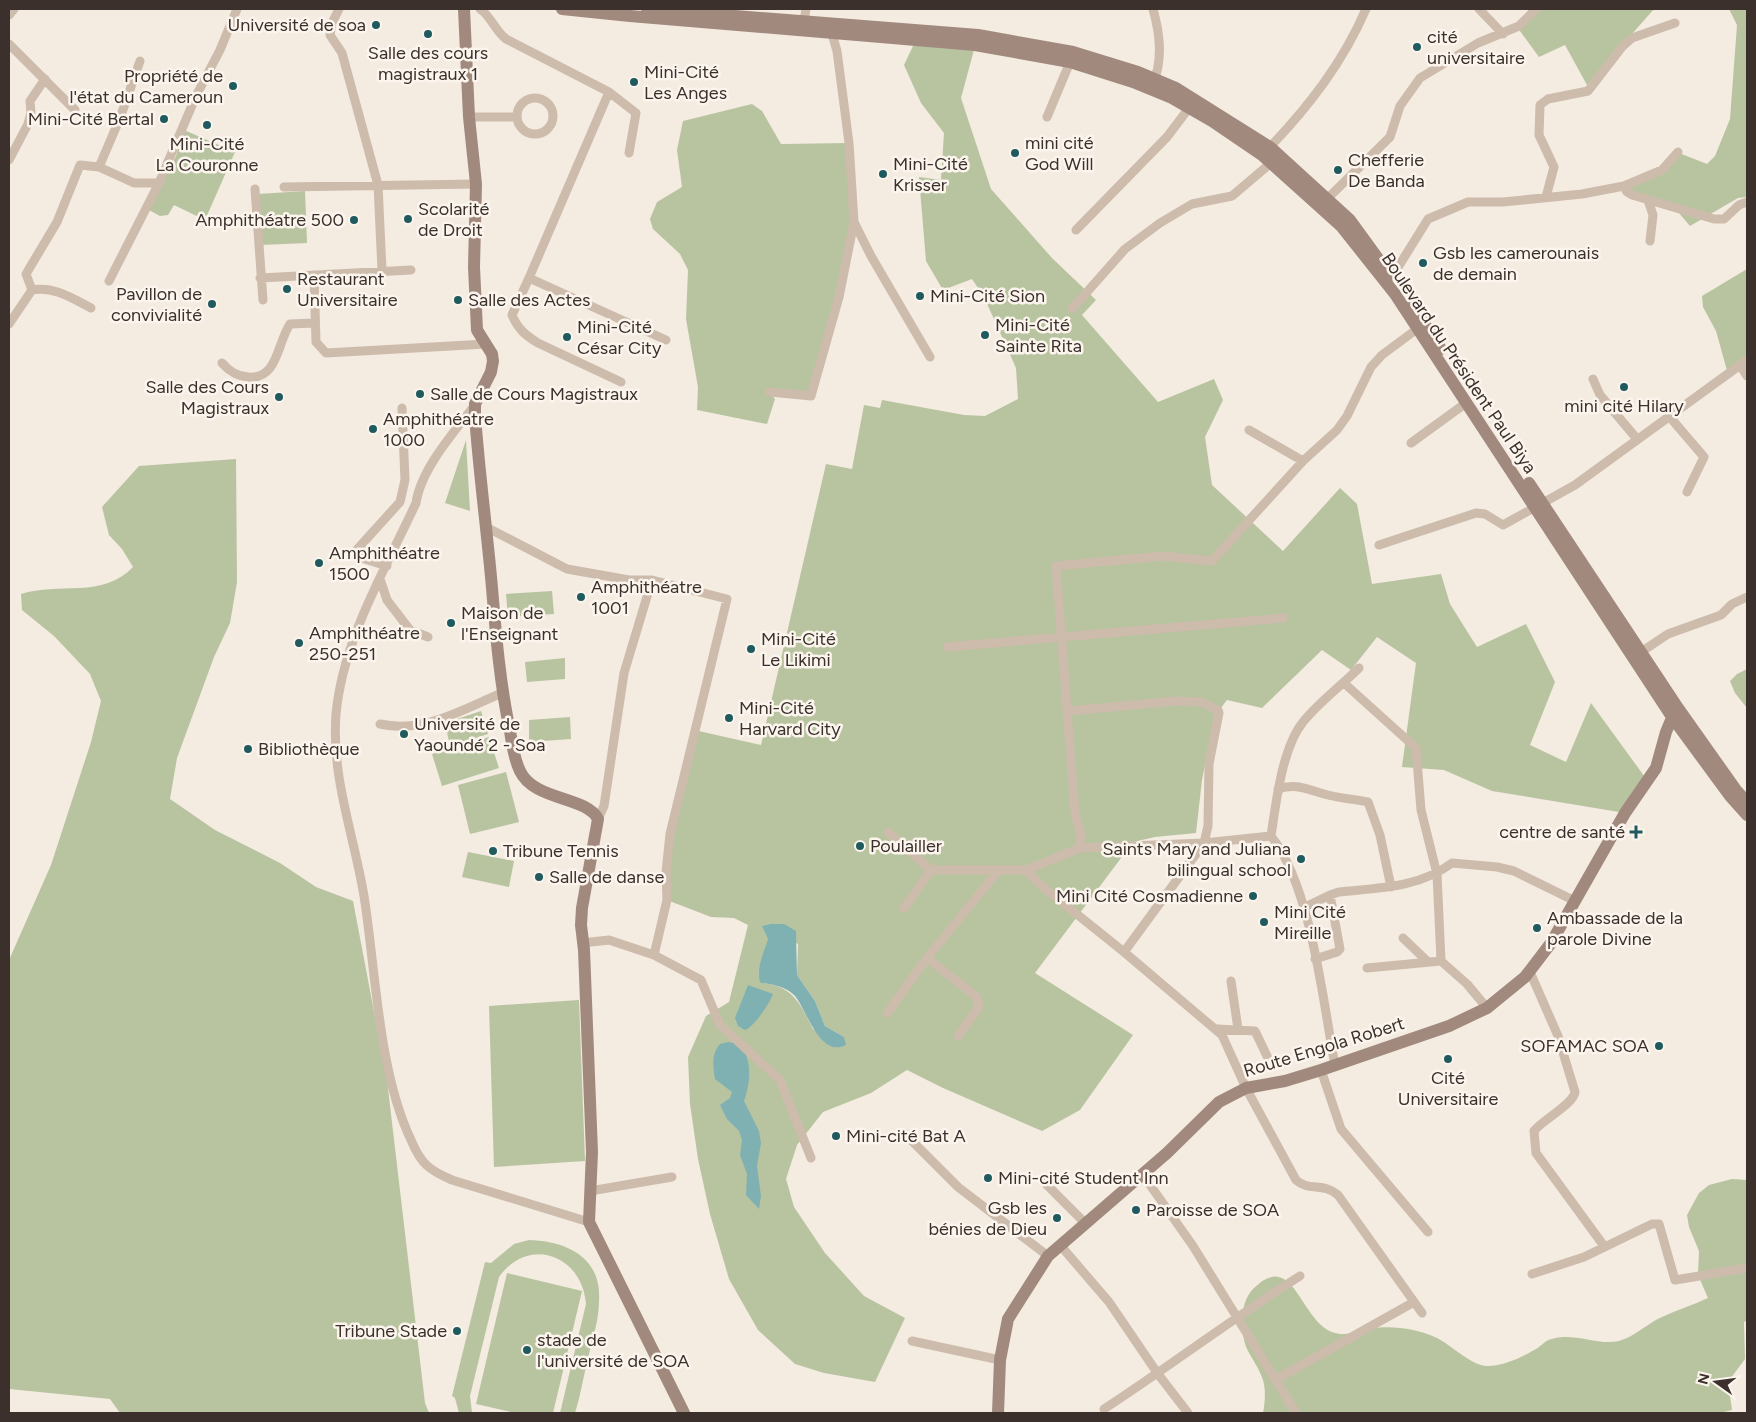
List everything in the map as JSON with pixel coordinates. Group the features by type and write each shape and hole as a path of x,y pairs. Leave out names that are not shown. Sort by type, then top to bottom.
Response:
{"main road":[{"path":"464,9 469,118 476,184 474,267 477,330 492,354 493,362 491,372 475,404 502,693 519,771 538,790 579,806 598,819 582,908 582,943 584,950 591,1117 589,1222 684,1413"},
{"name":"Boulevard du Président Paul Biya","path":"562,9 975,45 1070,62 1153,84 1212,121 1271,163 1341,226 1421,326 1675,712"},
{"name":"Boulevard du Président Paul Biya","path":"647,9 805,15 978,35 1073,52 1217,112 1270,147 1350,220 1392,277 1466,403 1641,652 1675,712"},
{"path":"1675,712 1747,802"},
{"path":"1675,712 1730,796 1747,815"},
{"name":"Route Engola Robert","path":"998,1413 1000,1360 1008,1319 1048,1256 1143,1175 1219,1102 1246,1088 1335,1066 1449,1026 1487,1008 1530,972 1551,943 1625,813 1656,768 1675,712"}],"street":[{"path":"9,15 14,9"},
{"path":"108,281 159,183 196,96 220,50 237,9"},
{"path":"340,9 332,22 330,35 342,53 378,185 382,270"},
{"path":"480,9 488,15 498,33 506,39 609,92 636,113 629,153"},
{"path":"1153,84 1160,46 1159,26 1154,9"},
{"path":"1270,147 1317,95 1348,47 1366,9"},
{"path":"1480,9 1503,34"},
{"path":"1327,199 1390,137 1400,106 1420,78 1470,47 1519,26 1536,9"},
{"path":"1546,197 1554,167 1539,136 1540,105 1548,99 1588,91 1622,47 1635,35 1675,23"},
{"path":"770,392 811,396 839,297 854,222 850,144 837,51 832,34"},
{"path":"9,44 76,110"},
{"path":"99,167 120,118 140,61"},
{"path":"1046,117 1070,62"},
{"path":"9,160 28,124 31,113 30,101 45,79"},
{"path":"609,92 512,315 521,331 538,343 621,382"},
{"path":"530,99 545,101 552,108 553,115 546,129 536,134 522,128 517,117 522,104 530,99"},
{"path":"1076,230 1167,137 1189,108"},
{"path":"469,118 517,117"},
{"path":"1392,277 1428,219 1468,202 1503,202 1582,194 1624,186 1662,170 1678,152"},
{"path":"1072,309 1125,249 1160,223 1192,204 1232,196 1271,163"},
{"path":"32,290 26,274 57,222 78,168 83,164 99,167 128,181 159,183"},
{"path":"284,187 476,184"},
{"path":"1624,186 1627,192 1648,200 1720,220 1727,217 1739,205 1747,202"},
{"path":"255,189 263,300"},
{"path":"1648,200 1653,215 1650,242"},
{"path":"854,222 871,256 930,357"},
{"path":"260,278 382,270 411,270"},
{"path":"314,275 316,342 326,353 486,344"},
{"path":"528,278 666,340"},
{"path":"32,290 49,289 91,308"},
{"path":"9,324 32,290"},
{"path":"222,363 236,375 256,377 267,372 273,366 290,324 315,323"},
{"path":"1080,848 1081,834 1075,814 1063,636 1056,566 1162,556 1212,561 1303,461 1329,439 1343,424 1371,367 1382,355 1421,326"},
{"path":"1379,545 1476,513 1485,514 1503,525 1574,485 1744,362 1747,376"},
{"path":"1593,379 1600,395 1637,438"},
{"path":"1411,443 1466,403"},
{"path":"475,404 447,440 418,491 416,504 359,626 344,673 336,713 335,747 342,797 364,897 387,1056 400,1110 410,1140 424,1164 432,1171 479,1189 589,1222"},
{"path":"387,566 352,555 400,502 405,480 402,408"},
{"path":"1670,416 1704,457 1687,492"},
{"path":"1249,430 1303,461"},
{"path":"486,527 567,569 629,580 652,580 727,599 670,834 666,872 667,900 654,955"},
{"path":"380,579 387,600 410,630 428,637"},
{"path":"598,819 604,806 624,673 652,580"},
{"path":"1641,652 1668,634 1722,615 1732,604 1747,597"},
{"path":"947,646 1283,618"},
{"path":"1335,1066 1305,908 1280,848 1271,836 1278,789 1285,762 1300,726 1359,668"},
{"path":"1344,682 1416,748 1421,810 1437,874 1440,960"},
{"path":"380,724 391,726 428,724 502,693"},
{"path":"1068,711 1176,701 1201,702 1218,710 1219,713 1209,764 1208,826 1204,843 1124,952"},
{"path":"1278,789 1290,785 1302,786 1324,794 1368,802 1380,835 1391,887"},
{"path":"888,832 931,870 998,871 1026,870 1080,848 1204,843 1271,836"},
{"path":"1305,908 1339,892 1391,887 1437,874 1452,863 1497,866 1514,871 1575,901"},
{"path":"904,908 931,870"},
{"path":"1026,870 1038,883 1217,1030 1296,1180 1304,1186 1326,1187 1338,1195 1422,1313"},
{"path":"887,1013 927,958 998,871"},
{"path":"1315,959 1340,949 1330,895"},
{"path":"1403,938 1427,961"},
{"path":"582,943 608,940 654,955 701,980 720,1025 780,1080 811,1158"},
{"path":"927,958 977,997 979,1007 958,1036"},
{"path":"1367,968 1440,960 1467,984 1487,1008"},
{"path":"1530,972 1558,1036 1574,1092 1571,1100 1539,1124 1534,1131 1536,1153 1604,1246"},
{"path":"1231,981 1238,1030"},
{"path":"1217,1030 1255,1030 1267,1056"},
{"path":"1321,1070 1341,1129 1428,1232"},
{"path":"904,1134 958,1187 1048,1256"},
{"path":"1143,1175 1192,1246 1296,1413"},
{"path":"590,1191 672,1177"},
{"path":"1042,1180 1085,1223"},
{"path":"1532,1274 1584,1257 1652,1224 1659,1224 1675,1280 1747,1268"},
{"path":"1060,1245 1109,1302 1158,1374 1188,1413"},
{"path":"1104,1409 1158,1374 1236,1317 1300,1276"},
{"path":"1275,1380 1414,1302"},
{"path":"912,1341 1000,1360"}],"green space":[{"path":"1538,9 1654,9 1587,85 1565,45 1539,57 1515,24"},
{"path":"1729,9 1747,9 1747,197 1738,198 1690,226 1679,213 1627,192 1633,181 1662,170 1679,153 1707,164 1715,156 1730,119 1737,25"},
{"path":"978,35 961,98 991,189 1052,258 1096,300 1082,315 1158,402 1214,379 1223,400 1205,437 1212,485 1283,551 1340,488 1357,504 1372,584 1441,574 1450,604 1477,647 1526,624 1555,682 1530,745 1566,762 1591,703 1647,780 1625,813 1492,791 1444,770 1402,767 1416,663 1377,637 1351,670 1322,650 1262,708 1227,700 1214,717 1202,780 1196,833 1155,837 1133,842 1035,973 1133,1035 1080,1110 1042,1131 943,1088 907,1070 871,1093 823,1112 797,1145 786,1179 794,1207 825,1253 864,1296 905,1318 875,1382 824,1373 795,1364 758,1330 729,1279 710,1214 698,1159 690,1104 688,1057 706,1016 729,1002 748,925 734,918 711,917 667,900 666,872 694,730 761,745 826,464 852,469 864,405 880,408 882,400 964,415 985,416 1018,399 1016,368 984,297 972,279 943,290 926,261 919,177 941,180 944,133 921,103 904,65 913,46","holes":["763,926 798,944 797,975 815,1001 825,1026 844,1037 813,1029 794,997 781,988 762,983 759,978 760,966 768,943"]},
{"path":"752,104 762,111 781,144 849,143 854,217 811,396 770,393 775,399 767,424 697,410 698,387 686,319 688,270 680,254 653,229 650,219 657,202 682,187 677,150 683,121"},
{"path":"184,130 235,152 205,220 174,205 168,215 160,216 149,210 176,156"},
{"path":"305,191 307,243 261,245 258,194"},
{"path":"1747,269 1747,360 1728,374 1716,331 1703,307 1702,296"},
{"path":"466,440 470,511 445,503"},
{"path":"236,459 237,582 230,623 214,657 177,758 170,799 215,830 280,863 316,887 353,901 387,1080 425,1403 429,1413 120,1413 110,1399 9,1389 9,960 51,865 91,742 101,701 90,674 54,636 22,610 21,594 108,583 121,577 133,567 122,549 109,535 102,507 139,466"},
{"path":"552,591 554,614 508,617 506,594"},
{"path":"565,658 565,679 527,682 525,662"},
{"path":"1747,669 1747,708 1735,693 1730,681 1737,674"},
{"path":"481,711 488,734 450,746 445,723"},
{"path":"570,717 571,739 529,742 529,720"},
{"path":"489,737 499,768 442,786 432,754"},
{"path":"506,772 519,822 470,834 458,785"},
{"path":"468,852 514,861 509,887 462,877"},
{"path":"579,1000 585,1161 494,1167 489,1006"},
{"path":"1732,1179 1747,1180 1747,1321 1744,1322 1745,1359 1728,1382 1732,1410 1720,1413 1263,1413 1264,1384 1260,1372 1247,1349 1243,1334 1242,1317 1249,1294 1254,1288 1269,1278 1281,1278 1291,1285 1318,1322 1330,1331 1348,1334 1385,1327 1412,1330 1443,1341 1480,1365 1493,1366 1514,1360 1548,1340 1560,1337 1603,1342 1619,1341 1662,1317 1708,1298 1698,1275 1699,1251 1689,1227 1687,1215 1699,1193 1709,1185"},
{"path":"529,1240 543,1241 568,1248 579,1254 595,1273 598,1286 599,1308 575,1413 560,1413 586,1304 582,1287 575,1273 565,1263 552,1256 539,1254 525,1257 511,1264 499,1277 470,1396 472,1413 459,1413 455,1398 452,1396 485,1262 491,1263 514,1244"},
{"path":"507,1273 582,1291 553,1413 515,1413 476,1404"}],"water":[{"path":"784,924 796,931 797,975 815,1001 825,1026 844,1037 846,1045 837,1047 828,1045 814,1030 794,995 779,986 761,983 759,967 768,939 762,926"},
{"path":"748,985 773,994 761,1014 745,1030 738,1026 735,1018"},
{"path":"729,1042 737,1045 743,1051 749,1066 748,1084 744,1101 759,1131 761,1143 757,1166 761,1196 759,1209 746,1195 747,1174 740,1155 742,1140 739,1131 727,1119 720,1105 730,1098 732,1092 715,1079 713,1065 715,1052 720,1044"}],"place":[{"name":"Université de soa","path":"376,25"},
{"name":"Salle des cours magistraux 1","path":"428,34"},
{"name":"cité universitaire","path":"1417,47"},
{"name":"Mini-Cité Les Anges","path":"634,82"},
{"name":"Propriété de l'état du Cameroun","path":"233,86"},
{"name":"Mini-Cité Bertal","path":"164,119"},
{"name":"Mini-Cité La Couronne","path":"207,125"},
{"name":"mini cité God Will","path":"1015,153"},
{"name":"Chefferie De Banda","path":"1338,170"},
{"name":"Mini-Cité Krisser","path":"883,174"},
{"name":"Scolarité de Droit","path":"408,219"},
{"name":"Amphithéatre 500","path":"354,220"},
{"name":"Gsb les camerounais de demain","path":"1423,263"},
{"name":"Restaurant Universitaire","path":"287,289"},
{"name":"Mini-Cité Sion","path":"920,296"},
{"name":"Salle des Actes","path":"458,300"},
{"name":"Pavillon de convivialité","path":"212,304"},
{"name":"Mini-Cité Sainte Rita","path":"985,335"},
{"name":"Mini-Cité César City","path":"567,337"},
{"name":"mini cité Hilary","path":"1624,387"},
{"name":"Salle de Cours Magistraux","path":"420,394"},
{"name":"Salle des Cours Magistraux","path":"279,397"},
{"name":"Amphithéatre 1000","path":"373,429"},
{"name":"Amphithéatre 1500","path":"319,563"},
{"name":"Amphithéatre 1001","path":"581,597"},
{"name":"Maison de l'Enseignant","path":"451,623"},
{"name":"Amphithéatre 250-251","path":"299,643"},
{"name":"Mini-Cité Le Likimi","path":"751,649"},
{"name":"Mini-Cité Harvard City","path":"729,718"},
{"name":"Université de Yaoundé 2 - Soa","path":"404,734"},
{"name":"Bibliothèque","path":"248,749"},
{"name":"centre de santé","path":"1636,832"},
{"name":"Poulailler","path":"860,846"},
{"name":"Tribune Tennis","path":"493,851"},
{"name":"Saints Mary and Juliana bilingual school","path":"1301,859"},
{"name":"Salle de danse","path":"539,877"},
{"name":"Mini Cité Cosmadienne","path":"1253,896"},
{"name":"Mini Cité Mireille","path":"1264,922"},
{"name":"Ambassade de la parole Divine","path":"1537,928"},
{"name":"SOFAMAC SOA","path":"1659,1046"},
{"name":"Cité Universitaire","path":"1448,1059"},
{"name":"Mini-cité Bat A","path":"836,1136"},
{"name":"Mini-cité Student Inn","path":"988,1178"},
{"name":"Paroisse de SOA","path":"1136,1210"},
{"name":"Gsb les bénies de Dieu","path":"1057,1218"},
{"name":"Tribune Stade","path":"457,1331"},
{"name":"stade de l'université de SOA","path":"527,1350"}]}
